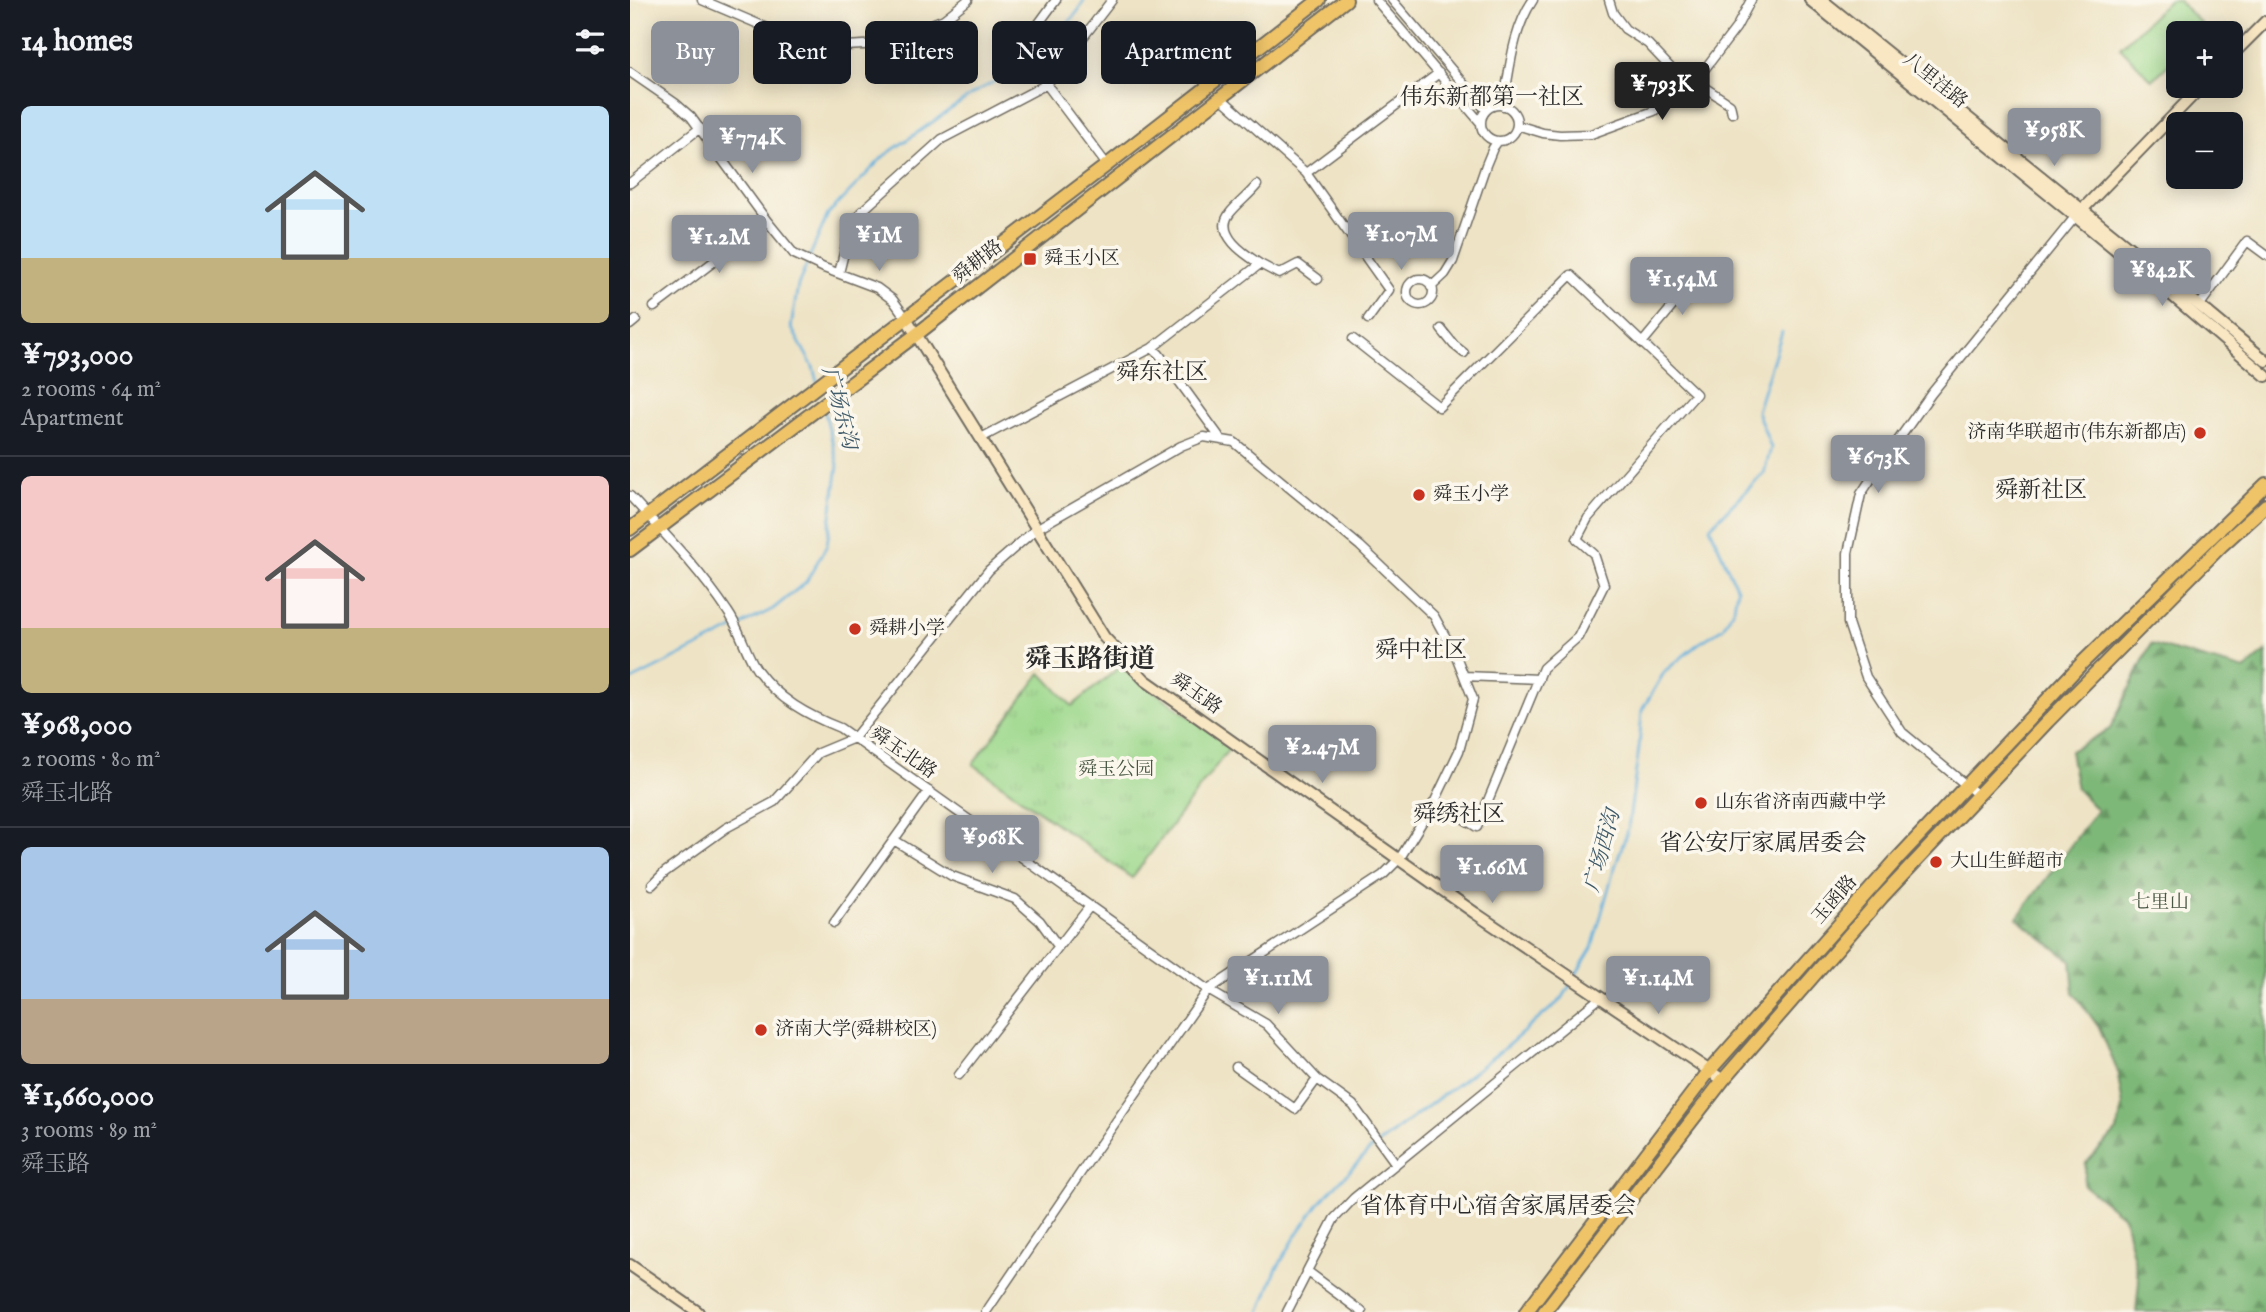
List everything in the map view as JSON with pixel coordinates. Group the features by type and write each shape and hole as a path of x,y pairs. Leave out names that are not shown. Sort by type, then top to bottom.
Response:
{"main road":[{"name":"舜耕路","path":"630,529 1319,0"},
{"name":"舜耕路","path":"630,550 918,334 1346,0"},
{"name":"玉函路","path":"1526,1312 1710,1070 1898,858 2082,663 2266,484"},
{"name":"玉函路","path":"1544,1312 1723,1080 1882,897 2048,721 2222,545 2266,505"}],"street":[{"path":"702,0 784,35 846,46 880,44 944,19 968,0"},
{"path":"1041,21 1056,0"},
{"path":"1087,32 1112,0"},
{"path":"1376,0 1480,122 1483,133 1492,140 1508,139 1517,125 1514,113 1497,105 1486,110 1480,122"},
{"path":"1392,0 1486,110"},
{"path":"1503,106 1514,41 1533,0"},
{"path":"1609,0 1613,13 1625,29 1647,44 1687,83 1707,89 1730,104 1732,113"},
{"path":"1517,125 1542,133 1591,134 1654,111 1704,70 1736,28 1751,0"},
{"name":"八里洼路","path":"1810,0 2266,361"},
{"name":"八里洼路","path":"1822,0 2079,213 2266,376"},
{"path":"2243,44 2266,21"},
{"path":"630,72 675,103 701,128 767,220 797,255 877,288 893,300 906,318"},
{"path":"1306,173 1439,73"},
{"path":"839,273 847,241 861,212 912,163 942,139 1047,84 1107,165"},
{"path":"1221,98 1306,173 1389,290 1408,295 1415,303 1426,303 1431,298 1432,286 1445,274 1453,261 1486,165 1498,141"},
{"path":"1978,795 1902,732 1866,677 1848,623 1848,553 1861,495 1931,394 2079,213 2190,98"},
{"path":"630,183 701,128"},
{"path":"1257,185 1228,216 1227,233 1238,249 1279,274 1298,264 1318,279"},
{"path":"654,307 767,220"},
{"path":"2199,306 2247,241 2266,255"},
{"path":"981,438 1152,348 1260,264"},
{"path":"1642,342 1700,273"},
{"path":"1353,339 1438,407 1571,275 1696,394 1588,518 1577,539 1594,554 1604,585 1578,637 1544,668 1478,827 1435,801"},
{"path":"1408,295 1408,287 1418,279 1432,286"},
{"path":"1368,319 1389,290"},
{"name":"舜玉路","path":"906,318 1104,637 1145,680 1475,912 1723,1080"},
{"path":"1441,329 1464,353"},
{"path":"1152,348 1221,439"},
{"path":"652,885 665,872 726,828 774,802 818,752 854,738 989,570 1036,529 1181,446 1205,437 1234,442 1312,505 1434,616 1456,656 1473,699 1459,751 1435,801 1399,858 1382,875 1208,990 986,1312"},
{"name":"舜玉北路","path":"630,496 693,566 730,614 757,669 785,701 840,728 1208,990 1266,1024 1317,1079 1353,1105 1396,1164"},
{"path":"1464,676 1539,679"},
{"path":"834,923 929,791"},
{"path":"894,840 952,876 1015,900 1040,921 1058,946"},
{"path":"960,1074 1090,906"},
{"path":"1362,1312 1307,1271 1334,1219 1354,1198 1601,997"},
{"path":"1237,1067 1295,1109 1317,1079"},
{"path":"630,1265 698,1312"},
{"path":"1287,1312 1307,1273"}],"green space":[{"path":"2170,0 2178,0 2198,21 2166,21 2166,67 2152,80 2120,47"},
{"name":"七里山","path":"2151,644 2245,670 2266,651 2266,1312 2136,1312 2139,1281 2124,1217 2084,1185 2086,1163 2117,1131 2123,1106 2117,1070 2100,1029 2074,993 2071,961 2017,918 2097,810 2077,789 2070,751 2110,729"},
{"name":"舜玉公园","path":"1120,667 1231,746 1132,878 973,764 1041,673 1072,706"}],"waterway":[{"name":"广场东沟","path":"809,258 828,214 884,156 974,93 1042,55 1084,0"},
{"name":"广场东沟","path":"807,264 798,285 791,327 813,367 817,382"},
{"name":"广场西沟","path":"1575,976 1592,948 1628,829 1642,710 1665,671 1723,628 1734,608 1737,589 1710,527 1764,473 1771,448 1757,411 1782,332"},
{"name":"广场东沟","path":"630,681 773,609 806,582 827,545 838,465 824,409"},
{"name":"广场西沟","path":"1260,1312 1276,1270 1320,1202 1370,1150 1501,1051 1562,999 1572,982"}],"place":[{"name":"舜玉小区","path":"1030,259"},
{"name":"济南华联超市(伟东新都店)","path":"2200,433"},
{"name":"舜玉小学","path":"1419,495"},
{"name":"舜耕小学","path":"855,629"},
{"name":"山东省济南西藏中学","path":"1701,803"},
{"name":"大山生鲜超市","path":"1936,862"},
{"name":"济南大学(舜耕校区)","path":"761,1030"}],"district":[{"name":"伟东新都第一社区","path":"1492,97"},
{"name":"舜东社区","path":"1162,372"},
{"name":"舜新社区","path":"2041,490"},
{"name":"舜中社区","path":"1421,650"},
{"name":"舜玉路街道","path":"1090,659"},
{"name":"舜绣社区","path":"1459,814"},
{"name":"省公安厅家属居委会","path":"1763,843"},
{"name":"省体育中心宿舍家属居委会","path":"1498,1206"}]}
